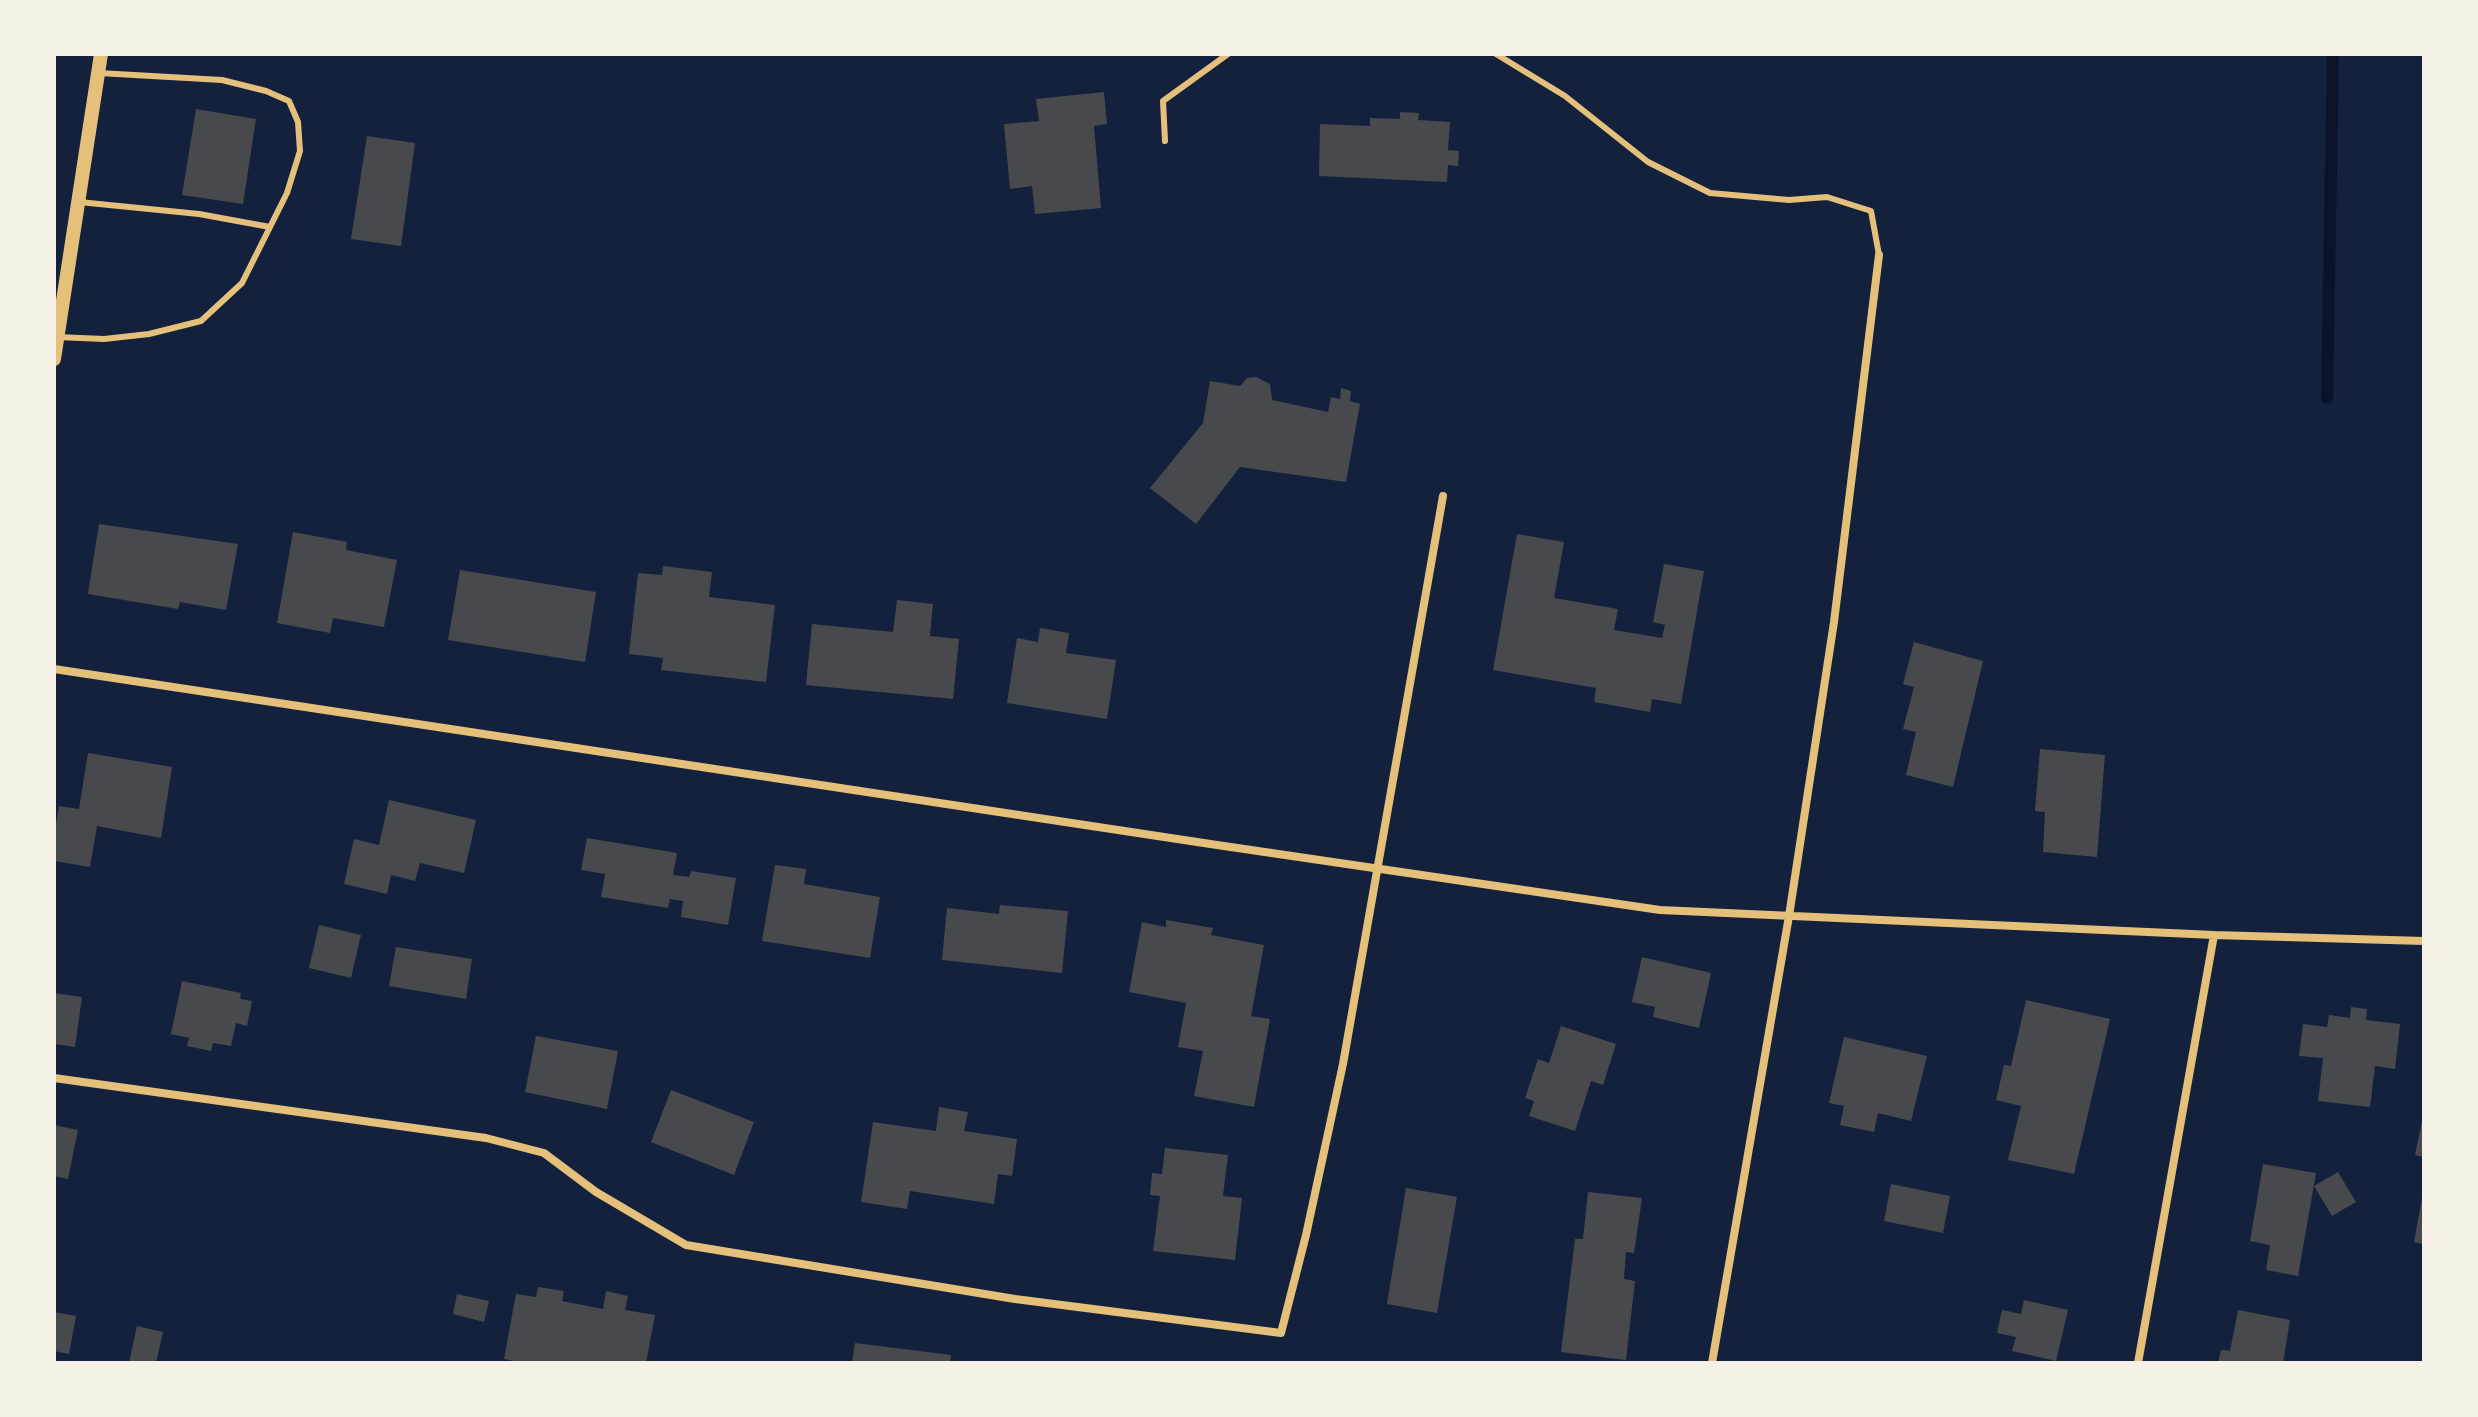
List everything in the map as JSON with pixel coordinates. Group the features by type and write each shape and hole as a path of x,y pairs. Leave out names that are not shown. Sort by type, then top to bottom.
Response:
{"street":[{"path":"54,359 101,54"},
{"path":"1712,1363 1789,916 1834,622 1879,255"},
{"path":"54,1078 501,1142 544,1153 596,1192 686,1245 1015,1299 1281,1333 1329,1133 1443,496"},
{"path":"54,669 1660,910 2214,935 2424,941"},
{"path":"2138,1363 2214,935"}],"lane":[{"path":"1165,141 1163,101 1228,54"},
{"path":"1496,54 1565,96 1648,162 1710,193 1789,200 1827,197 1871,211 1879,255"},
{"path":"57,337 104,339 149,334 201,321 242,283 287,193 300,151 298,122 289,101 266,91 222,80 99,73"},
{"path":"79,202 199,214 270,227"}],"building":[{"path":"1104,92 1107,124 1094,126 1101,208 1035,214 1032,186 1010,189 1004,124 1039,121 1036,99"},
{"path":"196,109 256,119 243,204 182,195"},
{"path":"1400,112 1419,113 1418,120 1450,122 1448,150 1459,151 1458,166 1448,165 1447,182 1319,176 1320,124 1370,126 1370,118 1400,119"},
{"path":"367,136 415,143 401,246 351,239"},
{"path":"1256,377 1270,384 1272,400 1328,412 1331,397 1340,399 1341,388 1351,391 1350,401 1360,404 1346,482 1240,467 1196,524 1150,488 1203,423 1210,381 1240,386 1247,378"},
{"path":"99,524 238,544 226,610 180,602 178,609 88,594"},
{"path":"293,532 347,542 346,550 397,560 384,627 333,618 330,633 277,623"},
{"path":"1517,534 1564,542 1554,598 1618,609 1614,630 1662,638 1665,625 1653,622 1664,564 1704,571 1681,704 1652,699 1650,712 1594,702 1596,688 1493,670"},
{"path":"663,566 712,572 709,597 775,605 766,682 661,670 663,658 629,654 638,573 662,575"},
{"path":"460,570 596,592 585,662 448,640"},
{"path":"897,600 933,604 930,636 959,639 953,699 806,685 812,624 893,632"},
{"path":"1040,628 1069,633 1066,653 1116,660 1107,719 1007,703 1017,638 1038,642"},
{"path":"1914,642 1983,661 1953,787 1906,775 1916,732 1903,729 1914,687 1903,684"},
{"path":"2040,749 2105,755 2097,857 2043,852 2045,812 2035,811"},
{"path":"88,753 172,767 161,838 97,826 90,867 54,861 59,806 79,809"},
{"path":"389,800 476,820 464,873 420,863 415,881 391,875 387,894 344,884 354,839 379,845"},
{"path":"587,838 677,853 673,875 689,877 691,871 736,878 728,925 681,917 683,901 670,899 668,908 601,897 605,874 581,870"},
{"path":"775,865 806,869 804,884 880,897 870,958 762,941"},
{"path":"1000,905 1068,911 1062,973 942,960 947,908 999,914"},
{"path":"1166,920 1213,928 1211,935 1264,945 1251,1016 1270,1019 1254,1107 1194,1096 1203,1051 1178,1047 1186,1003 1129,992 1142,922 1166,927"},
{"path":"319,925 361,935 351,978 309,968"},
{"path":"396,947 472,959 466,999 389,986"},
{"path":"1642,957 1711,973 1699,1028 1653,1017 1655,1007 1632,1002"},
{"path":"182,981 241,993 240,999 252,1001 247,1026 236,1023 231,1046 213,1043 211,1051 187,1046 189,1038 171,1034"},
{"path":"54,993 82,997 75,1047 54,1044"},
{"path":"2026,1000 2110,1019 2074,1174 2008,1160 2021,1106 1996,1100 2004,1065 2011,1066"},
{"path":"2351,1007 2367,1009 2366,1020 2400,1024 2395,1069 2375,1066 2370,1107 2318,1101 2323,1058 2299,1056 2303,1024 2327,1027 2329,1015 2350,1018"},
{"path":"1561,1026 1616,1044 1603,1085 1591,1081 1575,1131 1529,1116 1534,1101 1525,1098 1538,1059 1549,1063"},
{"path":"536,1036 618,1051 607,1109 525,1092"},
{"path":"1844,1037 1927,1056 1911,1121 1878,1113 1874,1132 1840,1125 1844,1106 1829,1103"},
{"path":"671,1090 754,1122 734,1175 651,1142"},
{"path":"939,1107 968,1112 964,1131 1017,1139 1012,1176 998,1174 994,1204 910,1191 907,1209 861,1202 873,1122 936,1131"},
{"path":"2424,1118 2424,1157 2415,1155"},
{"path":"54,1125 78,1130 68,1179 54,1176"},
{"path":"1165,1148 1228,1155 1223,1196 1242,1198 1235,1260 1153,1251 1160,1196 1150,1195 1152,1173 1162,1174"},
{"path":"2263,1164 2316,1173 2298,1276 2266,1270 2270,1245 2250,1241"},
{"path":"2338,1172 2356,1202 2332,1216 2314,1186"},
{"path":"1891,1184 1950,1196 1943,1233 1884,1221"},
{"path":"1406,1188 1457,1197 1437,1313 1387,1304"},
{"path":"1588,1192 1642,1198 1634,1253 1626,1252 1624,1279 1635,1281 1626,1360 1561,1352 1575,1239 1583,1239"},
{"path":"2424,1198 2424,1244 2414,1242"},
{"path":"538,1287 564,1291 562,1301 603,1309 606,1291 628,1296 625,1310 655,1315 646,1363 524,1363 504,1359 516,1294 536,1297"},
{"path":"457,1294 489,1301 484,1322 453,1314"},
{"path":"2024,1300 2068,1310 2056,1361 2012,1351 2016,1337 1997,1333 2002,1310 2021,1314"},
{"path":"2238,1310 2290,1320 2283,1363 2218,1363 2221,1350 2230,1351"},
{"path":"54,1312 76,1316 69,1354 54,1351"},
{"path":"137,1326 163,1332 156,1363 129,1363"},
{"path":"855,1343 951,1355 950,1363 852,1363"}],"waterway":[{"path":"2327,398 2333,54"}]}
